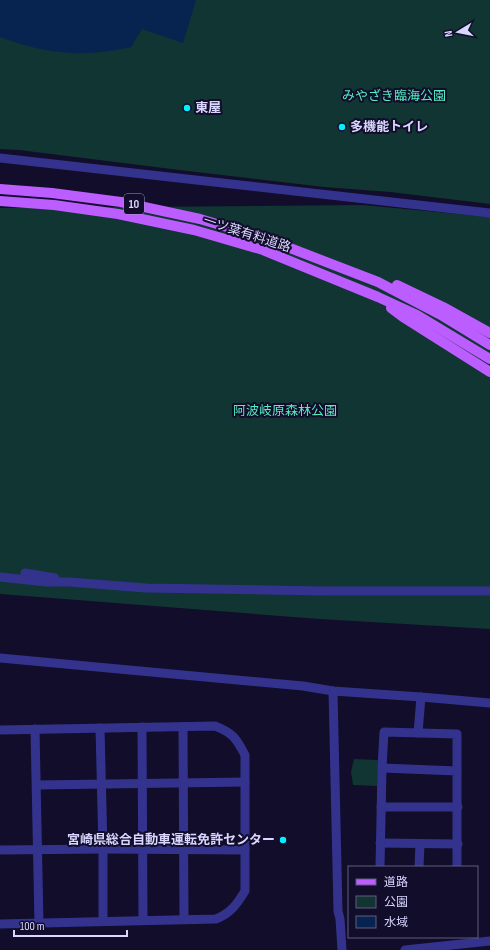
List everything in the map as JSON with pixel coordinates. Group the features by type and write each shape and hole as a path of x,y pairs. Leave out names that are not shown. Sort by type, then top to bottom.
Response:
{"main road":[{"name":"一ツ葉有料道路","path":"0,189 52,193 121,202 200,219 264,238 378,282 441,315 490,345"},
{"name":"一ツ葉有料道路","path":"0,201 118,214 194,230 263,250 378,297 417,315 490,359"},
{"path":"378,282 397,285 443,307 490,333"},
{"path":"378,297 403,318 490,372"}],"street":[{"path":"0,158 490,213"},
{"path":"0,570 50,576 70,582"},
{"path":"0,577 46,582 70,582 146,588 325,591 490,590"},
{"path":"0,658 295,685 334,691 490,703"},
{"path":"334,691 338,910 345,919 342,950"},
{"path":"418,733 421,697"},
{"path":"0,730 215,726 229,732 245,755 245,892 238,903 226,915 216,919 0,924"},
{"path":"142,727 144,849 143,920"},
{"path":"183,727 184,919"},
{"path":"100,728 103,921"},
{"path":"35,729 39,923"},
{"path":"380,866 384,732 457,734 458,866"},
{"path":"382,768 457,771"},
{"path":"37,785 143,785 245,782"},
{"path":"381,807 458,807"},
{"path":"380,843 458,844"},
{"path":"420,844 420,866"},
{"path":"0,850 245,850"},
{"path":"405,950 490,942"}],"green space":[{"name":"みやざき臨海公園","path":"142,0 490,0 490,204 390,192 324,187 19,150 0,149 0,30"},
{"name":"阿波岐原森林公園","path":"363,205 490,217 490,629 319,619 0,594 0,208"},
{"path":"354,759 378,760 377,786 353,785 351,772"}],"water":[{"path":"0,0 196,0 183,43 142,29 131,47 80,53 49,51 0,37"}],"place":[{"name":"東屋","path":"187,108"},
{"name":"多機能トイレ","path":"342,127"},
{"name":"宮崎県総合自動車運転免許センター","path":"283,840"}]}
